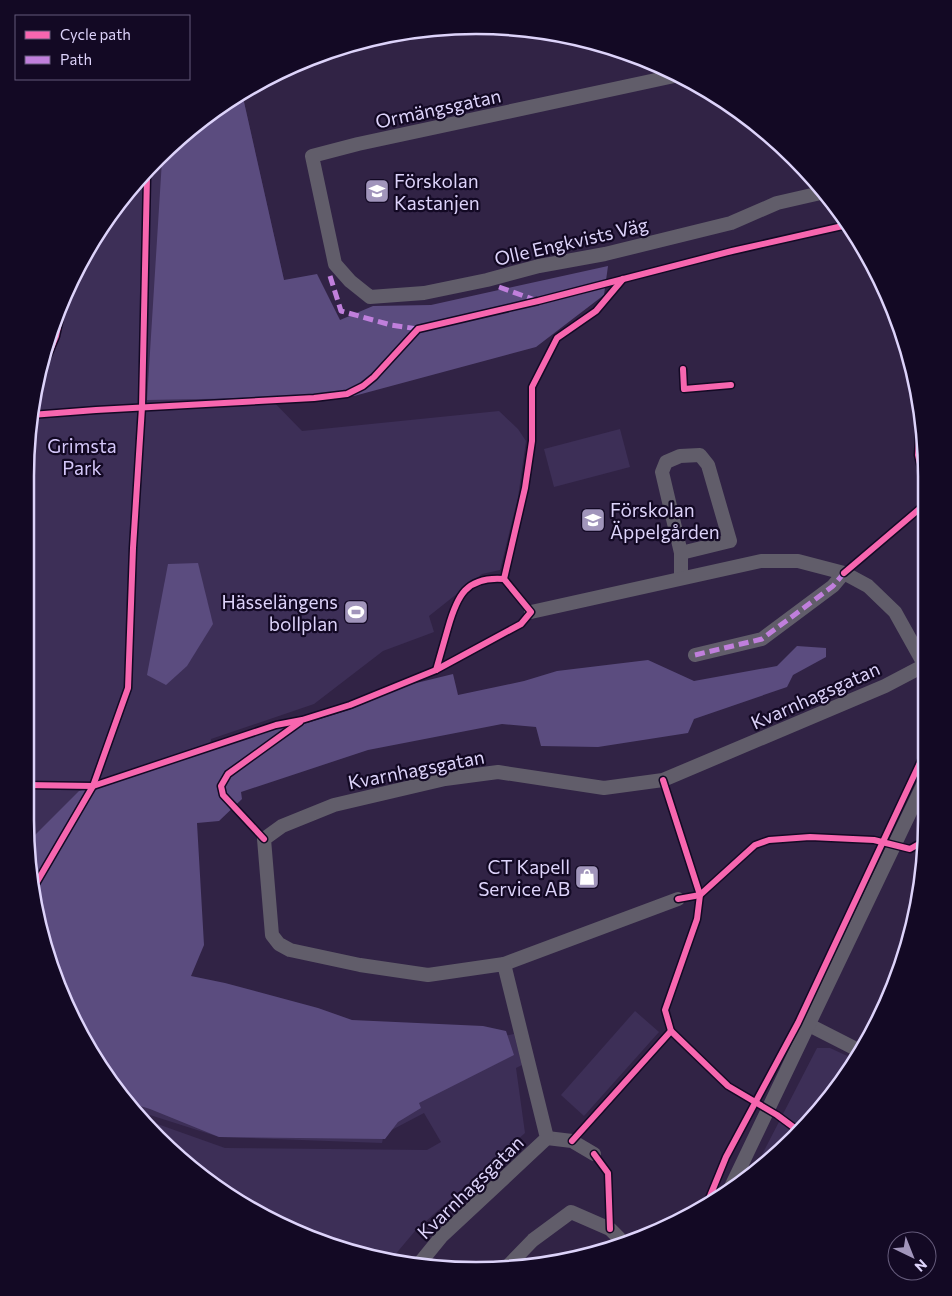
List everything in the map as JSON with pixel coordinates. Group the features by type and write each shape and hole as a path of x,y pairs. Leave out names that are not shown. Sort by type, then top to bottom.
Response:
{"street":[{"name":"Ormängsgatan","path":"335,264 312,156 358,144 668,77"},
{"name":"Olle Engkvists Väg","path":"335,264 350,282 370,297 424,293 487,280 539,266 605,254 732,223 777,203 817,194"},
{"path":"681,553 730,541 708,464 700,455 680,456 666,462 662,472 681,553 681,578"},
{"path":"531,612 761,561 798,561 844,573 868,586 895,612 918,653"},
{"path":"695,655 762,639 833,586 844,573"},
{"name":"Kvarnhagsgatan","path":"678,899 504,964 428,975 360,966 290,950 279,944 272,935 264,839 282,826 334,804 444,779 498,772 604,788 663,780 885,686 918,667"},
{"path":"735,1178 918,796"},
{"name":"Kvarnhagsgatan","path":"504,964 547,1138"},
{"path":"809,1025 855,1048"},
{"name":"Kvarnhagsgatan","path":"424,1259 441,1237 547,1138 572,1141 594,1154"},
{"path":"514,1260 533,1240 571,1212 610,1229 619,1239"}],"green space":[{"name":"Grimsta Park","path":"244,100 284,280 266,394 302,431 499,411 518,429 526,441 518,497 500,570 482,574 429,616 434,632 383,651 314,704 211,739 202,792 171,844 183,1003 352,1066 514,1034 522,1065 516,1068 525,1133 415,1231 395,1255 334,1239 307,1229 280,1217 230,1188 184,1153 153,1122 225,1148 427,1150 441,1142 424,1113 384,1134 382,1143 219,1137 150,1115 149,1119 108,1066 79,1016 57,962 42,906 35,849 34,820 34,476 38,418 49,362 57,334 79,280 108,230 125,207 143,184 184,143"},
{"path":"620,429 630,467 554,487 544,449"},
{"path":"635,1011 659,1032 584,1116 561,1095"},
{"path":"817,1048 830,1048 849,1057 809,1112 759,1160"}],"shaded area":[{"path":"244,100 284,280 317,274 340,320 373,306 431,305 608,266 604,295 536,347 354,396 147,400 162,164 184,143"},
{"path":"198,563 213,624 187,666 166,685 147,675 168,564"},
{"path":"797,646 826,648 826,657 793,675 787,687 694,719 688,733 598,747 541,746 536,727 502,724 368,750 241,792 242,799 219,821 197,823 204,945 191,976 225,983 318,1008 352,1020 483,1026 506,1031 514,1055 419,1103 421,1108 398,1122 385,1139 219,1137 138,1105 108,1066 79,1016 57,962 42,906 35,835 79,791 183,760 277,727 307,723 349,710 408,685 453,674 458,695 524,681 557,671 648,660 694,681 777,666"}],"marked path":[{"path":"330,276 341,311 391,325 418,329"},
{"path":"499,287 535,300"},
{"path":"695,655 762,639 833,586 844,573"}],"cycle path":[{"path":"38,880 93,786 128,688 133,548 142,407 147,180"},
{"path":"39,414 314,398 347,394 363,386 374,377 418,329 538,301 732,251 841,226"},
{"path":"34,785 93,786 276,725 302,720 350,705 436,670 521,624 531,612 504,579 525,488 532,441 532,387 557,338 596,311 623,279"},
{"path":"683,369 684,389 731,385"},
{"path":"844,573 918,510"},
{"path":"436,670 451,617 455,606 465,590 480,581 504,579"},
{"path":"264,839 223,795 221,786 228,774 300,722"},
{"path":"710,1195 726,1157 798,1023 918,767"},
{"path":"663,780 700,895 697,919 665,1010 671,1031 728,1086 777,1115 794,1128"},
{"path":"678,899 700,895 755,845 769,840 810,837 874,840 910,849 917,845"},
{"path":"572,1141 671,1031"},
{"path":"594,1154 608,1173 610,1229"}],"place":[{"name":"Förskolan Kastanjen","path":"377,191"},
{"name":"Förskolan Äppelgården","path":"593,520"},
{"name":"Hässelängens bollplan","path":"356,612"},
{"name":"CT Kapell Service AB","path":"587,877"}]}
